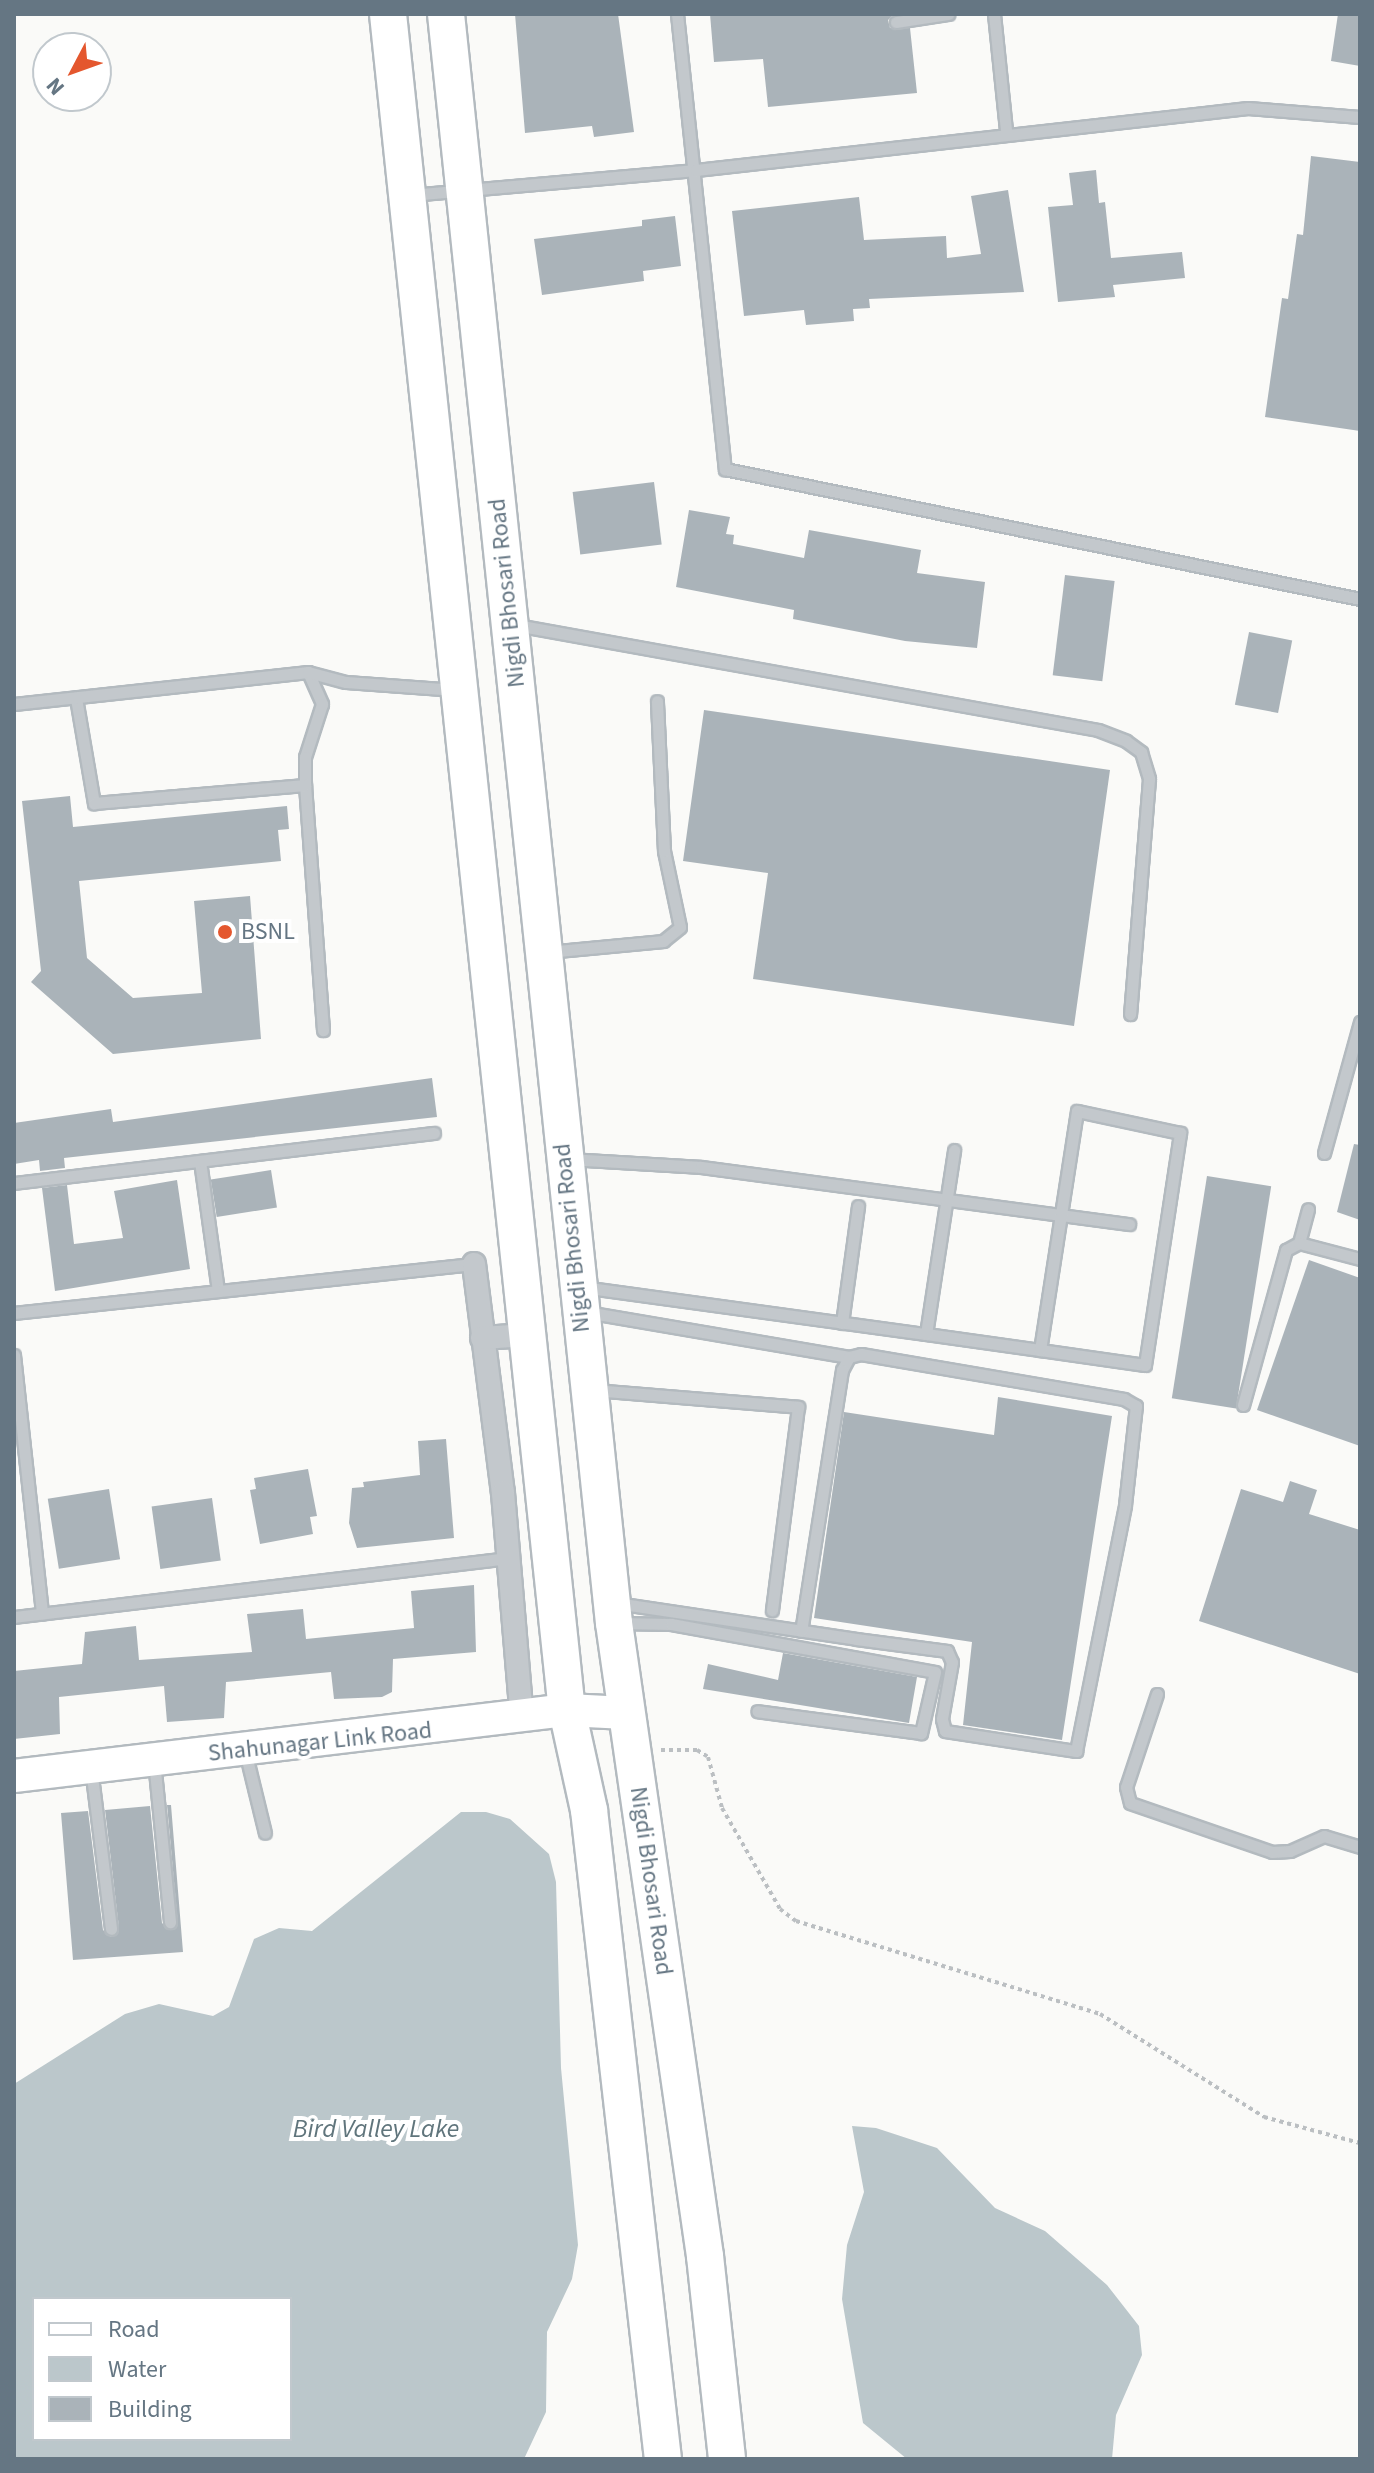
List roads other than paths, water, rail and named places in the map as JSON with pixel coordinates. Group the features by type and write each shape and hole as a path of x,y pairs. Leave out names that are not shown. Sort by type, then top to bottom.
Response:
{"main road":[{"path":"388,14 542,1488 567,1710 589,1810 663,2459"},
{"name":"Nigdi Bhosari Road","path":"446,14 613,1613 705,2256 727,2459"}],"street":[{"path":"474,1264 503,1493 522,1719"},
{"path":"482,1338 527,1335"},
{"path":"503,1493 542,1488"},
{"name":"Shahunagar Link Road","path":"14,1776 522,1719 567,1710 626,1713"}],"lane":[{"path":"677,14 696,170 725,469 1360,599"},
{"path":"896,22 948,14"},
{"path":"994,14 1006,131"},
{"path":"409,195 696,170 1006,131 1248,108 1360,117"},
{"path":"510,624 1068,724 1126,741 1141,752 1149,779 1130,1014"},
{"path":"14,704 308,672 346,682 457,690"},
{"path":"308,672 322,704 305,757 305,785 323,1030"},
{"path":"76,698 94,803 305,785"},
{"path":"542,953 663,941 680,927 664,851 657,701"},
{"path":"1324,1153 1360,1022"},
{"path":"579,1298 842,1323 1145,1365 1180,1133 1077,1111 1040,1350"},
{"path":"14,1183 434,1133"},
{"path":"926,1334 954,1150"},
{"path":"564,1159 701,1167 1129,1224"},
{"path":"200,1161 218,1291"},
{"path":"842,1323 858,1206"},
{"path":"1299,1243 1308,1209"},
{"path":"1243,1405 1286,1250 1299,1243 1360,1259"},
{"path":"14,1313 474,1264"},
{"path":"579,1298 849,1357 861,1354 1124,1399 1136,1406 1125,1505 1081,1745 1068,1752 951,1734 942,1726 952,1662 947,1651 801,1631 613,1613"},
{"path":"14,1355 18,1436 42,1613"},
{"path":"801,1631 842,1370 849,1357"},
{"path":"589,1389 798,1407 772,1610"},
{"path":"14,1617 509,1558"},
{"path":"613,1613 935,1672 921,1733 757,1711"},
{"path":"1157,1694 1126,1787 1130,1803 1272,1852 1290,1851 1324,1836 1360,1847"},
{"path":"245,1750 265,1833"},
{"path":"154,1760 170,1922"},
{"path":"91,1768 111,1929"}],"water":[{"name":"Bird Valley Lake","path":"461,1812 486,1812 510,1819 549,1854 556,1882 561,2068 578,2245 572,2279 547,2332 546,2412 524,2459 14,2459 14,2084 125,2014 159,2004 213,2016 229,2007 254,1939 279,1928 312,1931"},
{"path":"852,2126 876,2128 937,2148 995,2208 1045,2231 1107,2285 1139,2326 1142,2355 1116,2415 1112,2459 907,2459 863,2423 842,2299 847,2245 864,2192"}],"place":[{"name":"BSNL","path":"225,932"}]}
